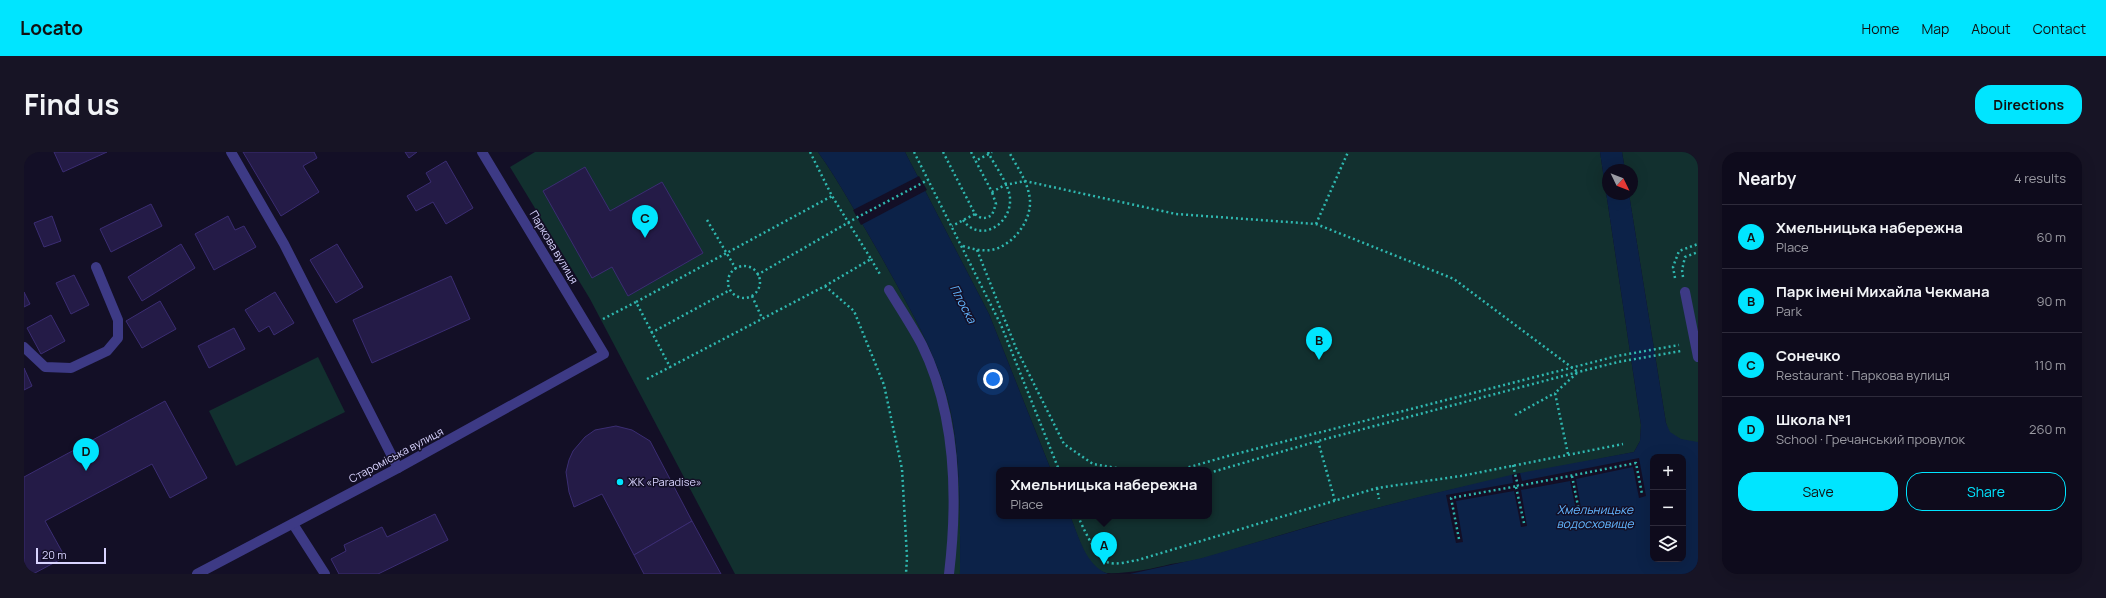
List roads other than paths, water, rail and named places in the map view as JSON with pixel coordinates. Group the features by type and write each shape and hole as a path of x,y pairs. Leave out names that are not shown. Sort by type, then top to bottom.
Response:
{"street":[{"path":"231,152 284,244 398,468"},
{"name":"Паркова вулиця","path":"482,152 604,354"},
{"path":"24,347 45,367 71,368 107,351 118,338 118,320 96,267"},
{"path":"889,290 922,345 932,371 945,414 950,443 954,495 949,574"},
{"path":"1685,292 1698,357"},
{"name":"Староміська вулиця","path":"197,574 398,468 604,354"},
{"path":"293,524 324,574"}],"water":[{"name":"Плоска","path":"818,152 905,152 989,314 1050,467 996,467 996,519 1071,519 1088,557 1100,570 1108,574 960,574 960,498 956,442 942,379 915,318 835,178"},
{"name":"Хмельницьке водосховище","path":"1600,152 1622,152 1624,164 1602,164 1602,165"},
{"name":"Хмельницьке водосховище","path":"1607,200 1630,200 1666,423 1670,432 1681,439 1698,442 1698,574 1130,574 1202,558 1357,513 1419,497 1515,474 1634,452 1640,441 1641,425"}],"place":[{"name":"Cонечко","path":"645,238"},
{"name":"Парк імені Михайла Чекмана","path":"1319,360"},
{"name":"Школа №1","path":"86,471"},
{"name":"ЖК «Paradise»","path":"620,482"},
{"name":"Хмельницька набережна","path":"1104,565"}]}
